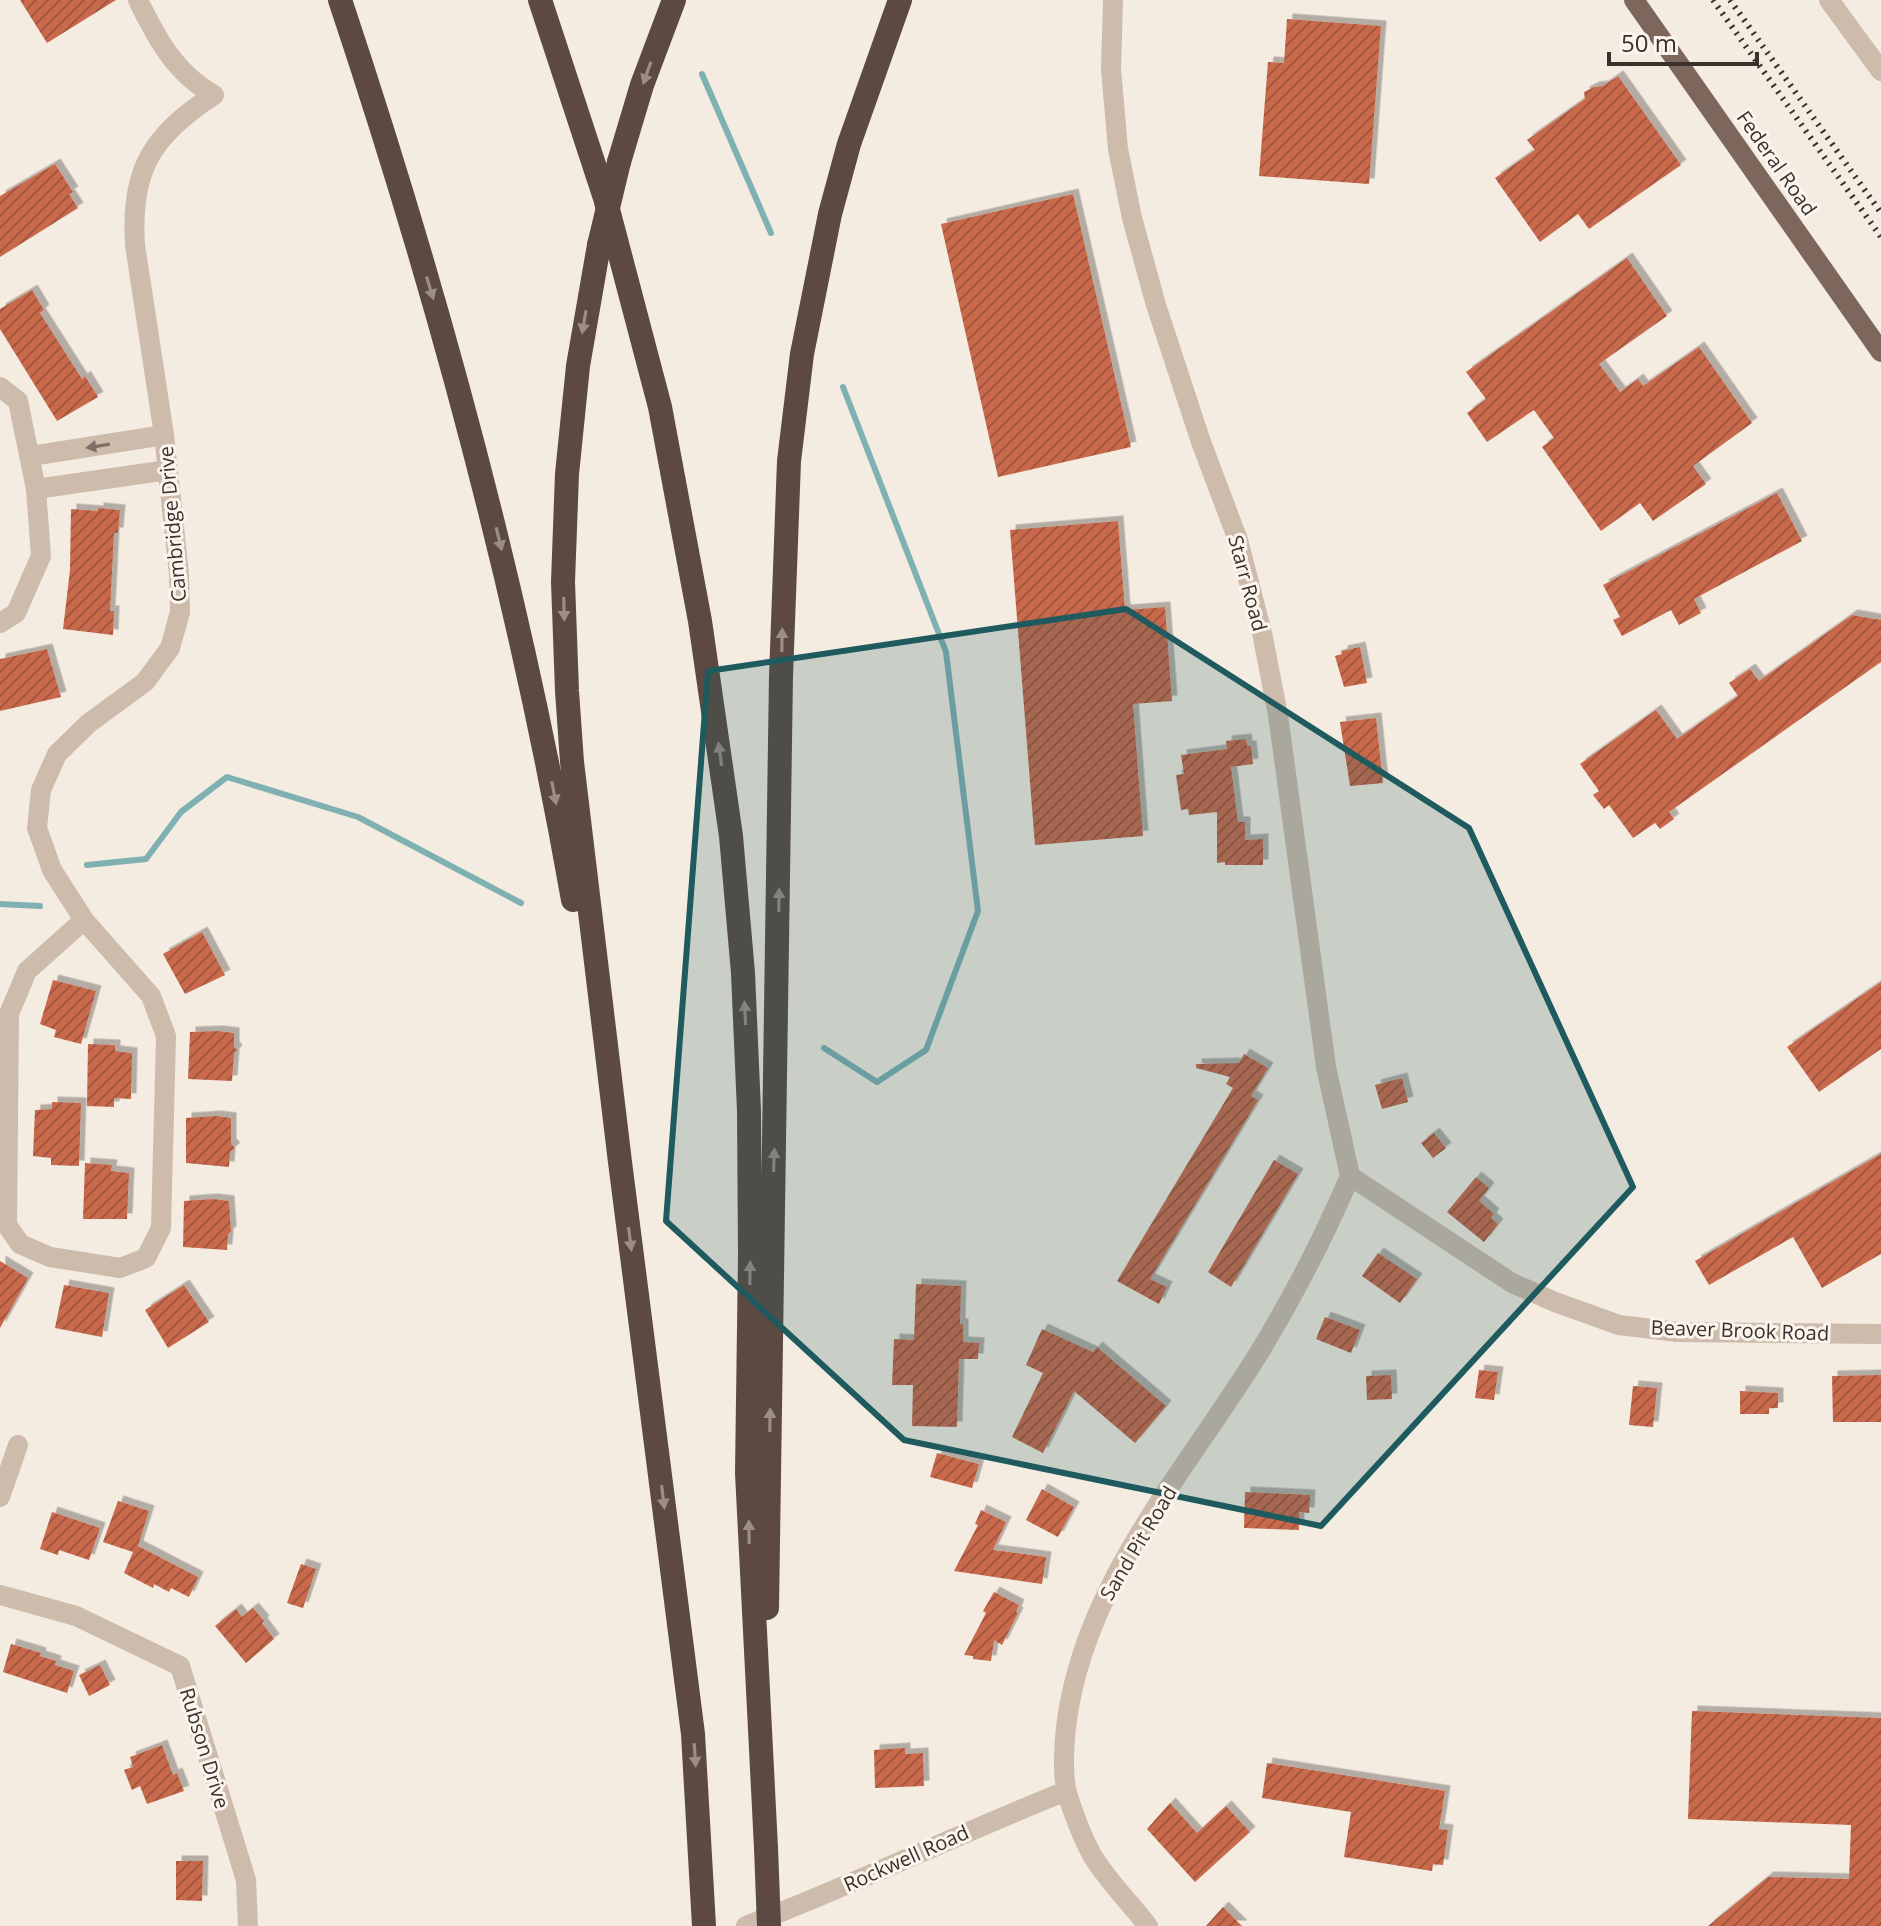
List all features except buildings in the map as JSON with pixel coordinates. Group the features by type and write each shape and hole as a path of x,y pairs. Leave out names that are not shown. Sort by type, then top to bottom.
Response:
{"highway":[{"path":"328,0 414,233"},
{"path":"340,0 380,121 466,414 526,653 620,1162"},
{"path":"540,0 605,198 660,407 700,621 731,836 743,973 749,1111 747,1488 769,1926"},
{"path":"674,0 646,74 619,162 599,245 581,342 565,511 564,630 572,762 693,1734 704,1926"},
{"path":"766,1841 770,1386 786,497 802,354 830,214 853,133 900,0"}],"main road":[{"name":"Federal Road","path":"1634,0 1881,352"}],"street":[{"name":"Cambridge Drive","path":"84,920 27,971 9,1014 7,1225 20,1244 50,1257 120,1268 146,1258 161,1228 166,1036 151,996 84,920 52,870 37,828 41,790 57,754 89,723 145,682 170,648 180,612 179,574 164,435 135,245 135,201 148,160 164,135 181,116 214,95 180,71 138,0"},
{"name":"Starr Road","path":"1113,0 1111,69 1118,149 1132,218 1156,305 1201,442 1238,540 1262,633 1278,715 1326,1067 1350,1176"},
{"path":"1829,0 1881,71"},
{"path":"0,387 18,401 36,489 41,556 16,613 0,623"},
{"path":"31,456 164,435"},
{"path":"36,489 168,470"},
{"name":"Beaver Brook Road","path":"1350,1176 1512,1283 1619,1325 1677,1332 1881,1334"},
{"name":"Sand Pit Road","path":"1148,1926 1092,1855 1066,1791 1064,1743 1069,1706 1093,1621 1138,1540 1262,1347 1327,1229 1350,1176"},
{"path":"0,1497 18,1445"},
{"name":"Rubson Drive","path":"0,1595 76,1616 180,1666 246,1880 248,1926"},
{"name":"Rockwell Road","path":"746,1926 1066,1791"}],"highlighted area":[{"path":"1126,609 1469,828 1633,1187 1321,1526 904,1440 666,1221 708,671"}],"waterway":[{"path":"702,74 771,233"},
{"path":"824,1048 877,1082 926,1050 978,911 946,652 843,387"},
{"path":"87,865 146,859 181,812 227,777 358,817 521,903"},
{"path":"0,904 40,906"}],"railway":[{"path":"1713,0 1881,237"},
{"path":"1730,0 1881,213"}]}
